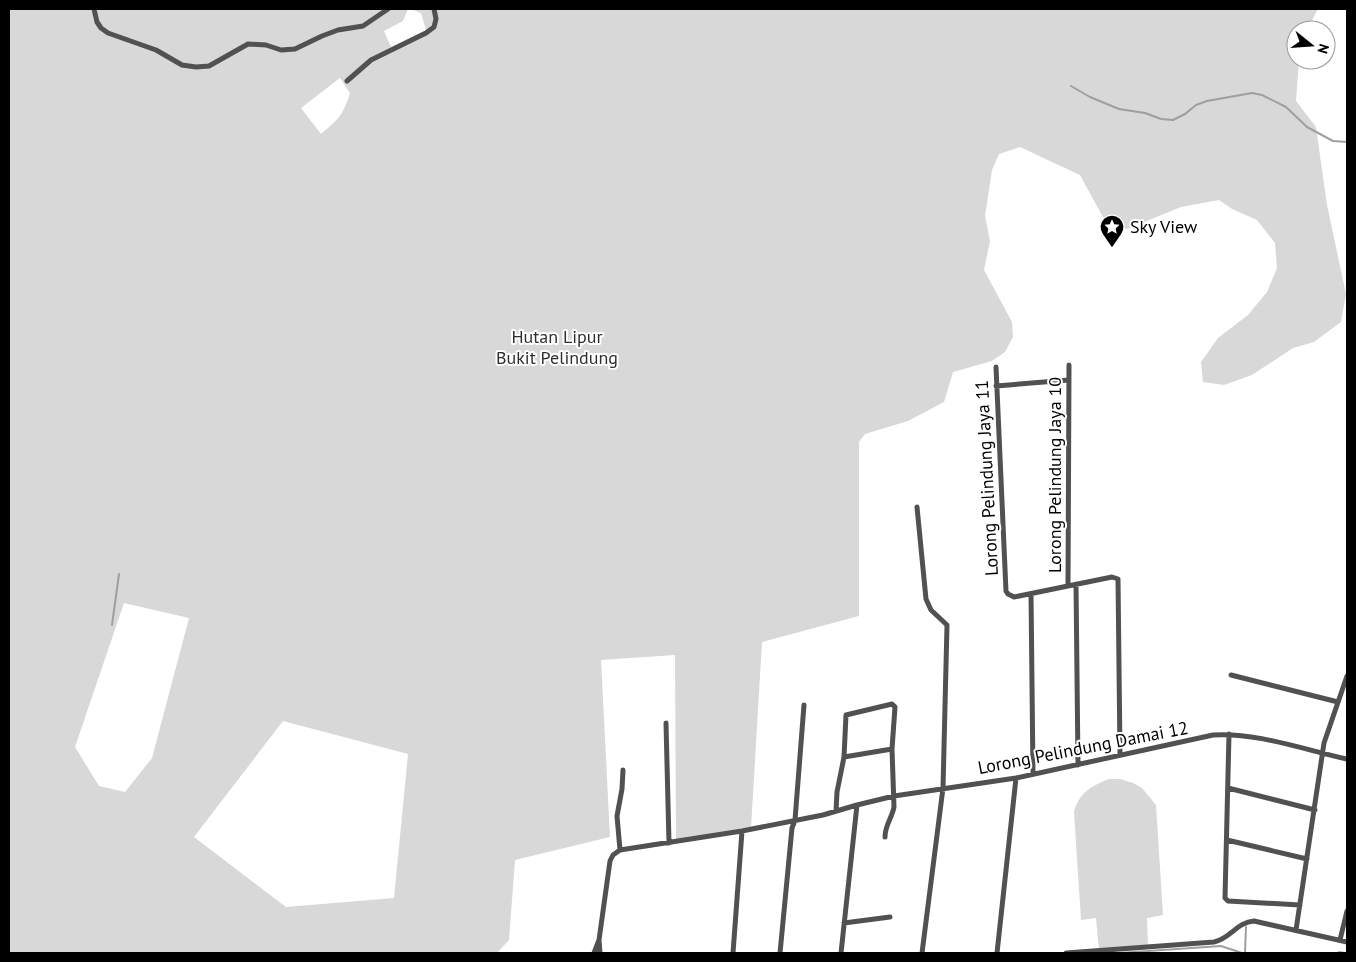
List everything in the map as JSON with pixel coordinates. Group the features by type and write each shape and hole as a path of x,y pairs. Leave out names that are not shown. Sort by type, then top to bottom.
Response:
{"street":[{"path":"94,9 97,22 108,33 156,50 182,65 196,67 209,66 248,44 266,45 281,50 295,49 338,30 363,26 388,9"},
{"path":"347,81 370,60 426,33 434,27 436,19 434,9"},
{"name":"Lorong Pelindung Jaya 10","path":"1068,586 1069,365"},
{"name":"Lorong Pelindung Jaya 11","path":"996,367 1006,590 1008,594 1014,597 1031,594"},
{"path":"996,386 1069,380"},
{"path":"916,507 926,599 931,610 947,624 943,788 922,953"},
{"path":"1033,774 1031,594 1112,577 1118,579 1119,582 1120,755"},
{"path":"1076,584 1078,764"},
{"path":"1231,675 1338,702"},
{"path":"1296,930 1324,744 1347,676"},
{"path":"836,811 837,792 842,778 846,715 889,704 893,705 895,707 892,748 894,810 886,826 885,837"},
{"path":"780,953 792,828 795,820 804,705"},
{"path":"666,723 669,843"},
{"path":"1229,734 1224,895 1226,900 1300,905"},
{"name":"Lorong Pelindung Damai 12","path":"620,850 742,831 836,811 894,796 1016,778 1213,736 1229,734 1347,759"},
{"path":"844,757 892,748"},
{"path":"600,953 599,940 610,861 613,855 620,850 617,816 623,770"},
{"path":"997,953 1016,778"},
{"path":"1228,788 1315,810"},
{"path":"841,953 856,805"},
{"path":"733,953 742,831"},
{"path":"1227,840 1307,859"},
{"path":"1340,940 1347,911"},
{"path":"844,923 890,917"},
{"path":"1066,953 1214,942 1223,940 1243,923 1254,921 1347,942"},
{"path":"594,953 599,940"}],"green space":[{"name":"Hutan Lipur Bukit Pelindung","path":"9,9 408,9 403,21 384,31 391,47 426,30 421,13 410,9 1318,9 1312,20 1286,20 1286,70 1298,70 1296,101 1316,127 1327,205 1346,294 1341,322 1314,342 1293,348 1252,375 1224,385 1203,382 1201,362 1218,338 1248,315 1267,292 1277,268 1275,243 1257,220 1232,209 1219,200 1181,207 1127,229 1104,219 1080,175 1020,147 999,154 992,170 985,216 990,241 984,270 1012,322 1013,337 1005,352 992,361 953,372 944,402 908,421 865,434 859,442 859,616 762,642 751,828 676,840 675,655 601,660 610,837 515,860 509,940 497,953 9,953","holes":["340,78 350,93 340,116 321,134 301,108","124,603 189,618 152,758 125,792 99,786 75,747","283,721 408,754 394,898 286,907 194,837"]},
{"path":"1109,779 1120,779 1133,783 1142,788 1156,805 1163,915 1147,918 1148,945 1099,950 1096,918 1081,920 1074,812 1079,800 1087,791"}],"waterway":[{"path":"1071,86 1090,97 1119,109 1173,120 1185,114 1196,105 1207,101 1252,93 1262,95 1286,107 1307,127 1333,141 1347,142"},
{"path":"112,625 119,574"},
{"path":"1245,953 1246,927"},
{"path":"1119,953 1221,946 1242,953"},
{"path":"1339,952 1345,953"}],"place":[{"name":"Sky View","path":"1112,248"}]}
